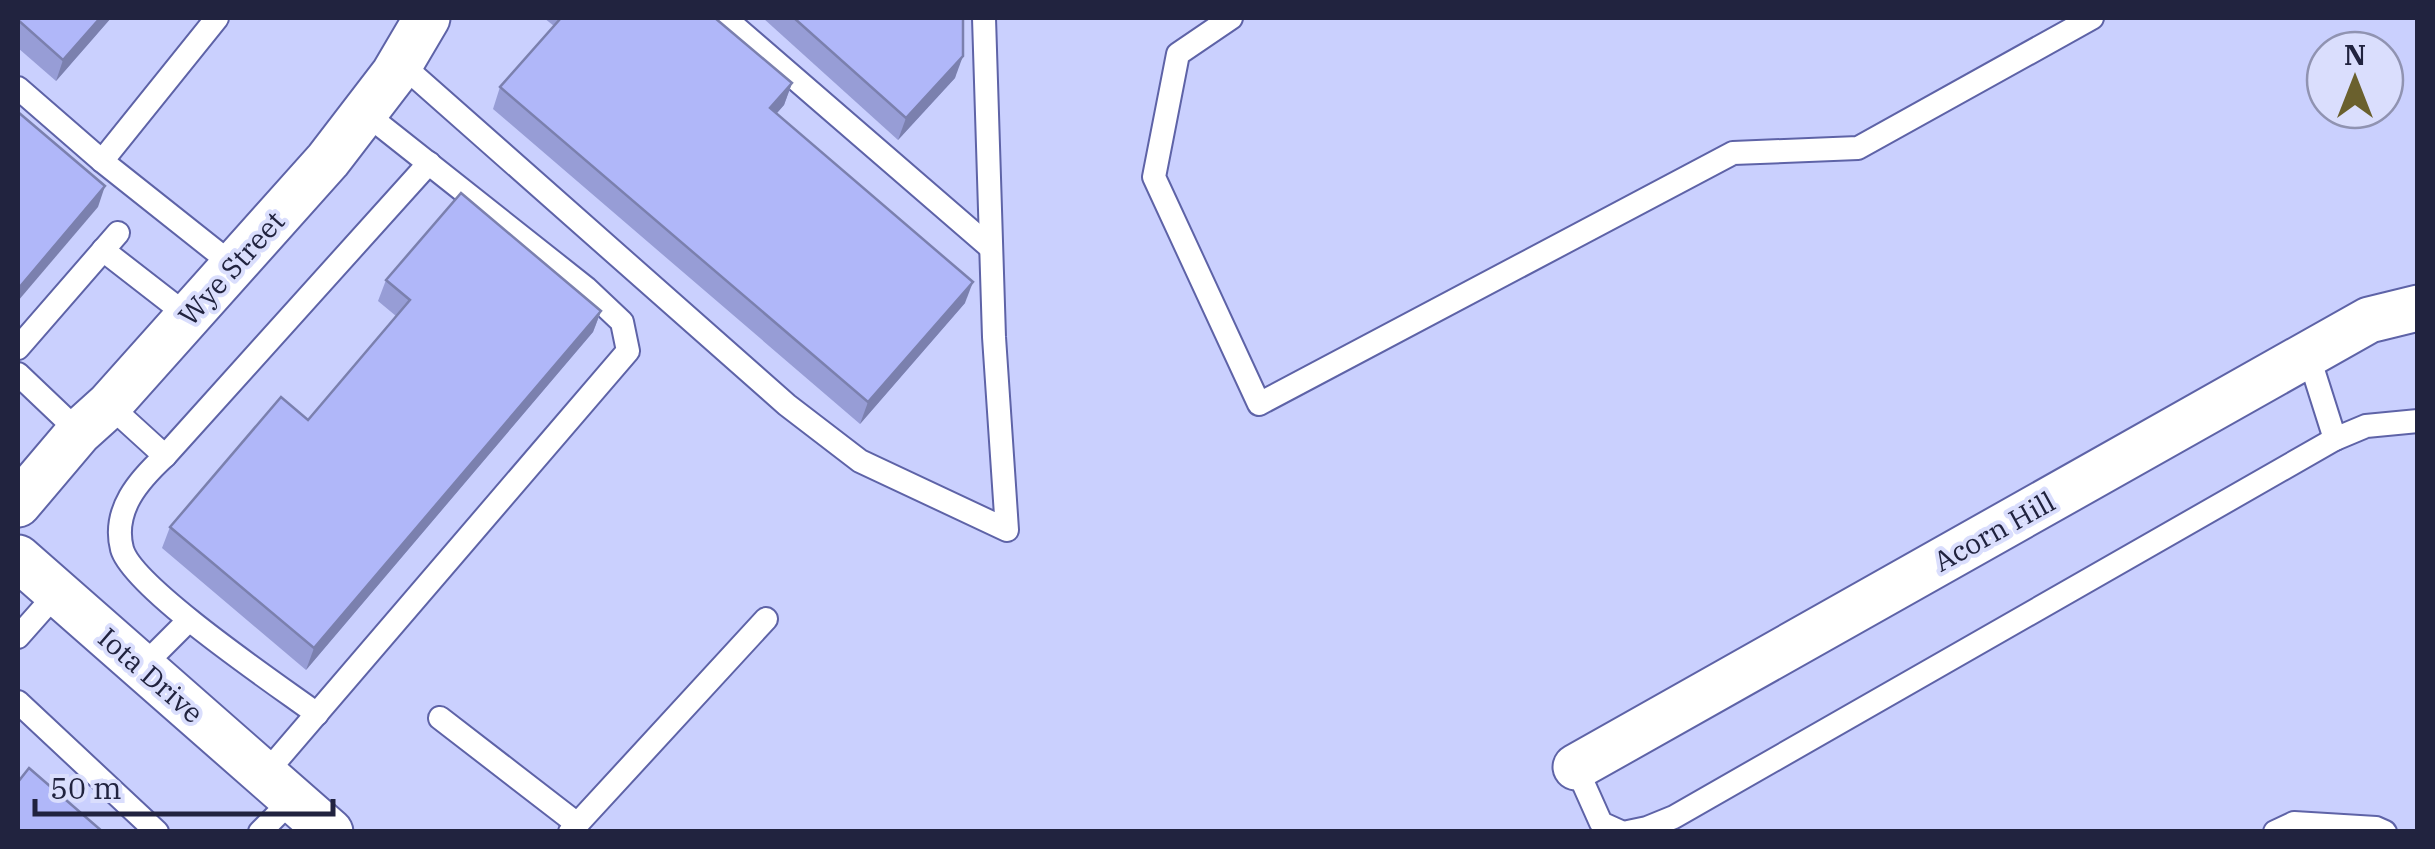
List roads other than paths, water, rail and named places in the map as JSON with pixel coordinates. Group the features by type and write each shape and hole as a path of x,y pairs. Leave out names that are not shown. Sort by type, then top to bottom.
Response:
{"street":[{"name":"Wye Street","path":"18,504 328,160 400,63 426,18"},
{"name":"Acorn Hill","path":"1576,766 2368,320 2418,308"},
{"name":"Iota Drive","path":"18,558 330,832"}],"lane":[{"path":"102,161 218,18"},
{"path":"724,18 991,248"},
{"path":"400,63 772,392 860,461 1007,530 991,248 984,18"},
{"path":"1231,18 1178,54 1154,177 1259,404 1733,154 1858,148 2092,18"},
{"path":"18,88 232,266"},
{"path":"260,832 317,714 628,351 622,322 598,299 365,112"},
{"path":"317,714 189,620 139,575 123,554 120,532 124,509 137,482 165,456 429,163"},
{"path":"18,348 111,242 188,316"},
{"path":"2308,354 2334,439"},
{"path":"18,374 165,456"},
{"path":"1628,832 1674,817 2334,439 2366,426 2418,421"},
{"path":"18,638 57,593"},
{"path":"142,667 189,620"},
{"path":"440,718 573,827 766,620"},
{"path":"18,702 157,832"},
{"path":"1576,766 1601,822 1620,832"},
{"path":"2275,832 2294,822 2385,832"}]}
